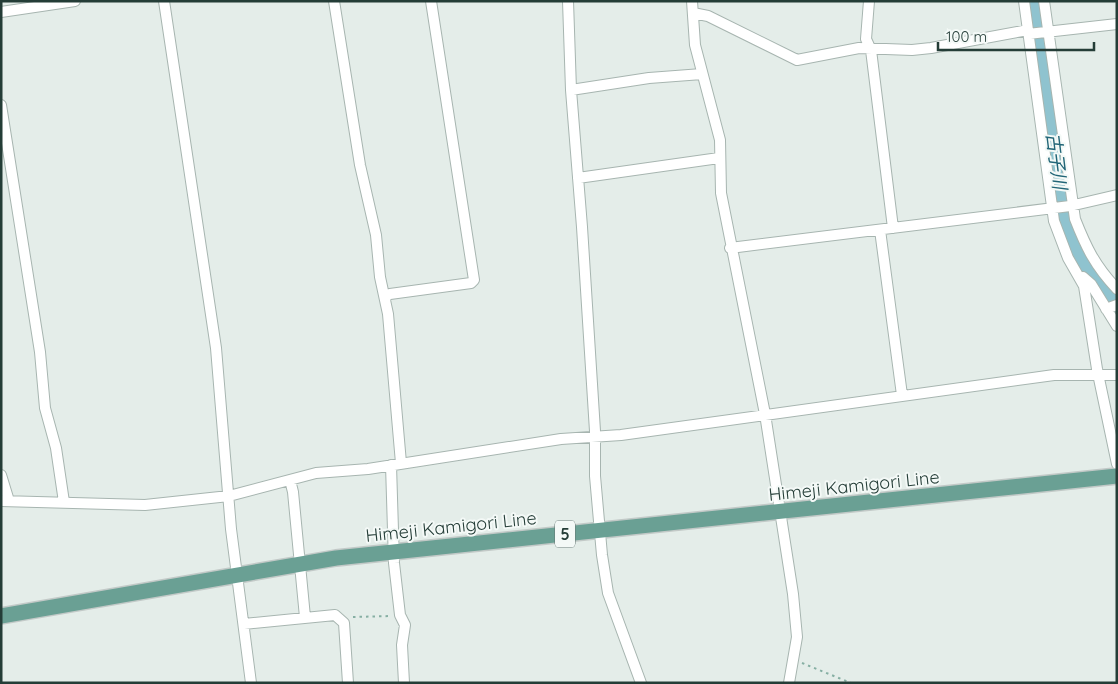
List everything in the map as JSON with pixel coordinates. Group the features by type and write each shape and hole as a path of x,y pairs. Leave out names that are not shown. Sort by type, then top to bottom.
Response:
{"main road":[{"name":"Himeji Kamigori Line","path":"1,616 238,574 394,552 781,513 1117,476"}],"street":[{"path":"1,12 75,1"},
{"path":"164,1 216,348 229,496 251,683"},
{"path":"334,1 361,172 376,235 380,277 385,297 396,464 394,552 400,616 405,625 402,645 404,683"},
{"path":"385,297 390,294 471,283 474,280 431,1"},
{"path":"568,1 571,90 600,530 608,593 641,683"},
{"path":"692,1 693,32 720,140 720,193 765,414 797,619 794,660 789,683"},
{"path":"869,1 866,39 871,50 893,228"},
{"path":"1024,1 1054,208 1054,221 1062,243 1080,277 1087,300 1117,464"},
{"path":"1044,1 1075,219 1086,249 1103,275 1117,289"},
{"path":"693,13 708,16 797,60 859,48 871,50 930,48 1029,33 1117,24"},
{"path":"571,90 649,78 702,74"},
{"path":"1,105 40,352 45,408 56,448 64,502"},
{"path":"578,178 719,158"},
{"path":"730,248 1072,206 1117,195"},
{"path":"880,230 902,395"},
{"path":"1080,277 1085,277 1111,307 1117,326"},
{"path":"1,475 5,501 145,504 229,496 316,473 396,464 535,442 595,438 1054,375 1117,375"},
{"path":"290,480 293,492 305,617"},
{"path":"244,624 335,614 344,622 348,683"}],"path":[{"path":"341,618 400,616"},
{"path":"794,660 851,683"}],"waterway":[{"name":"古子川","path":"1037,1 1064,213 1071,240 1117,306"}]}
